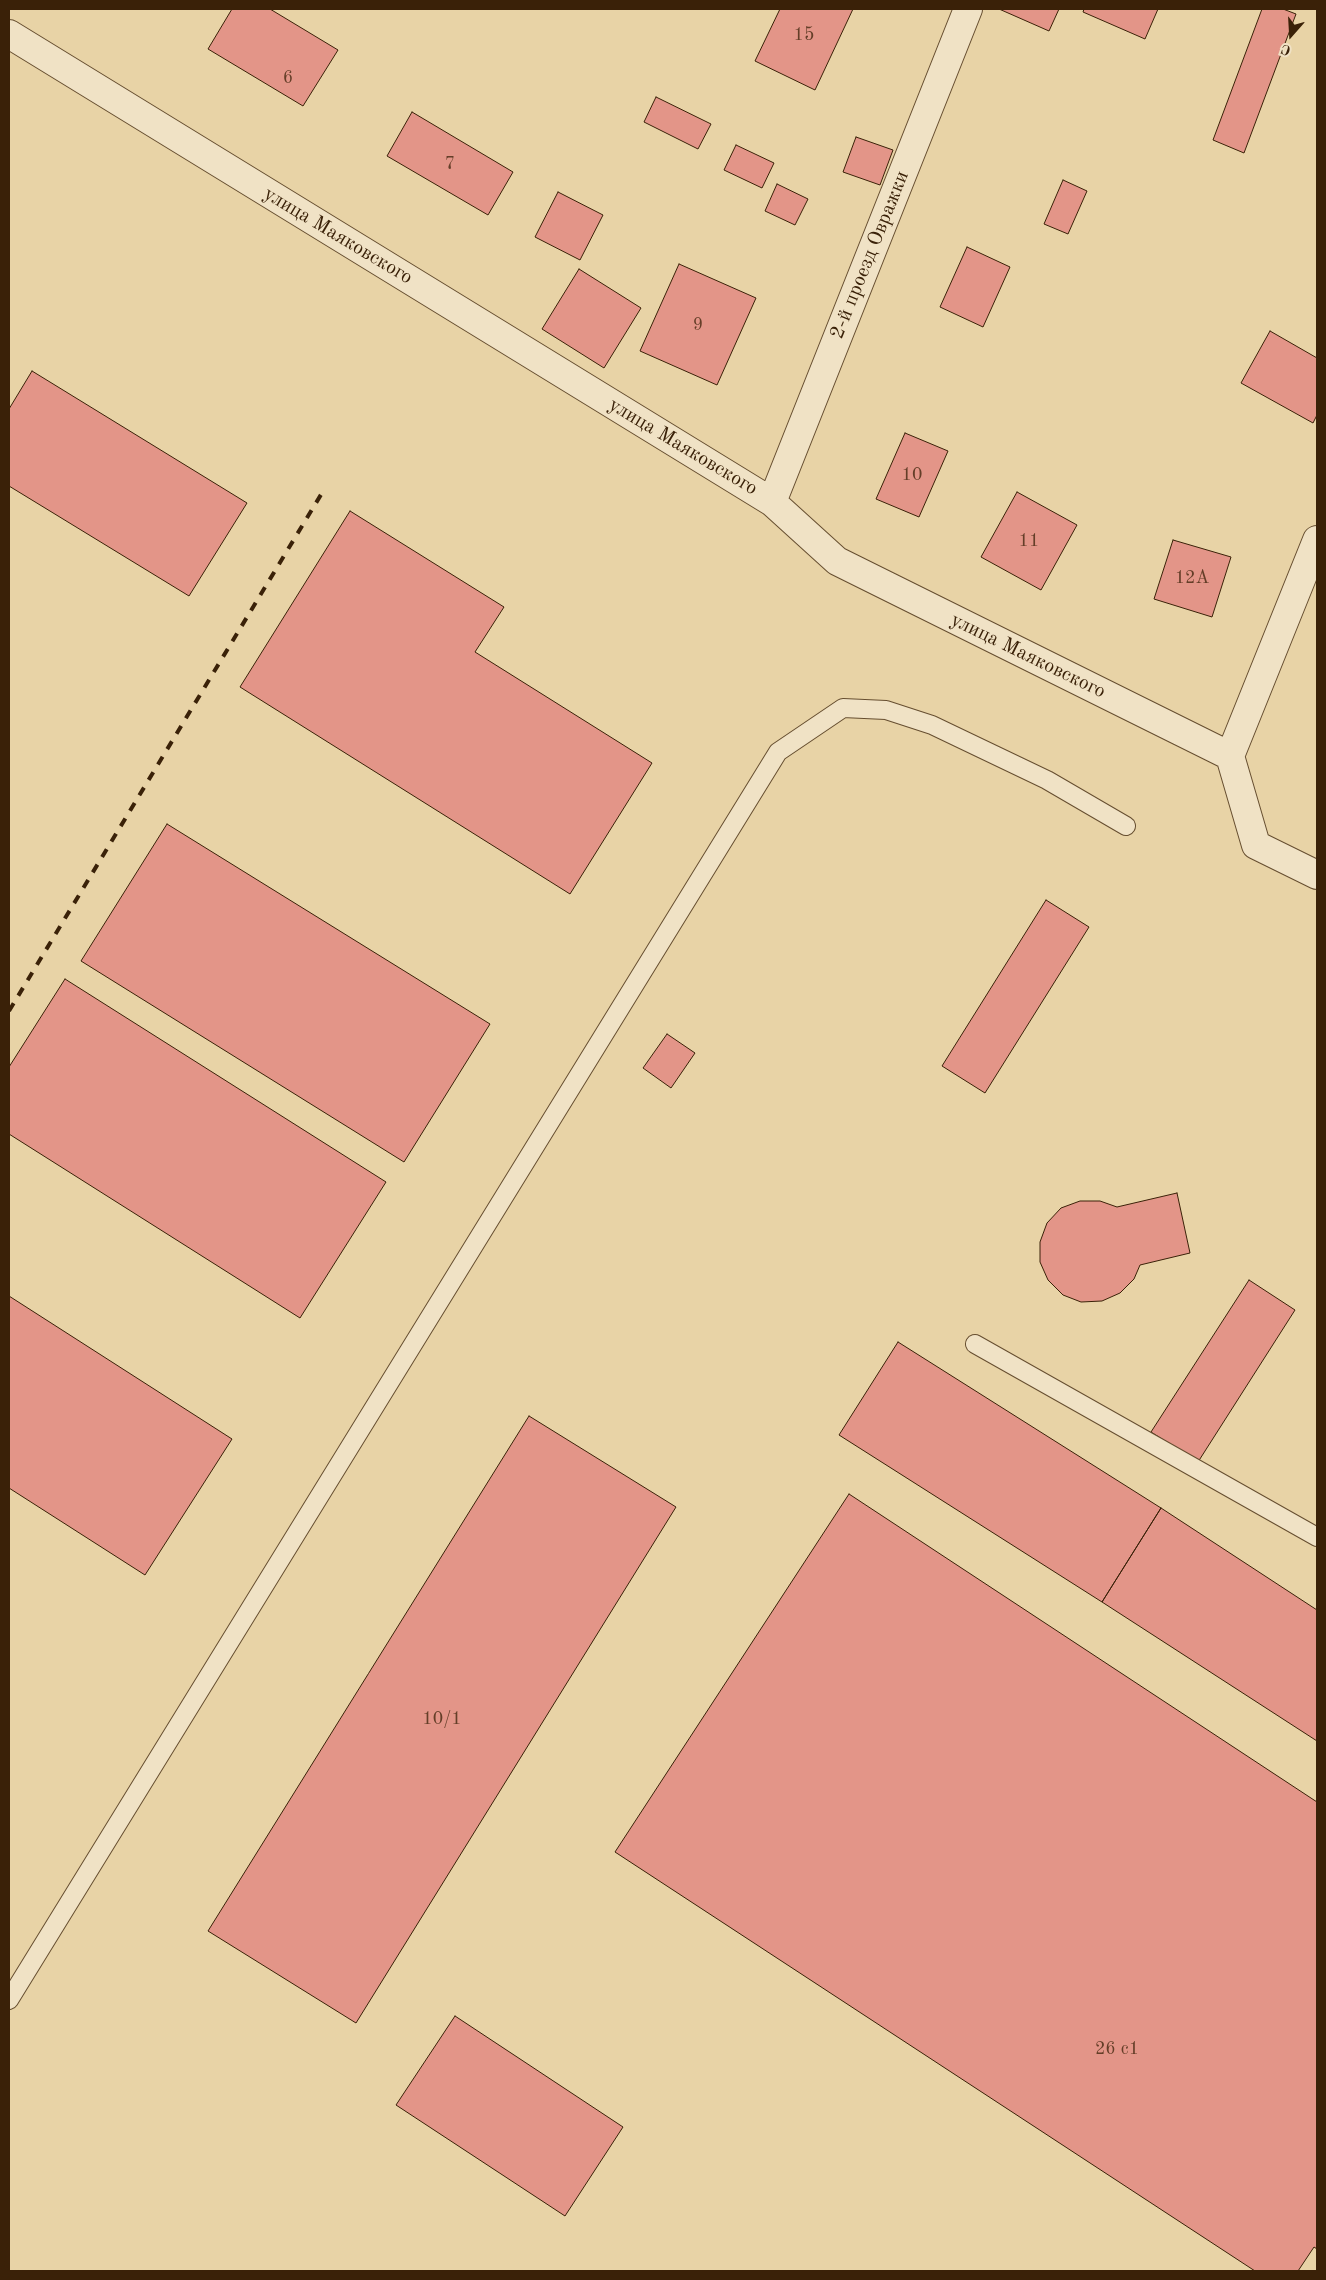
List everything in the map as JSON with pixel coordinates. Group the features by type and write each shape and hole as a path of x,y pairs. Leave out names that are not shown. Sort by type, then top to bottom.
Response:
{"street":[{"name":"2-й проезд Овражки","path":"772,502 968,9"},
{"name":"улица Маяковского","path":"9,34 772,502 837,561 1230,756"},
{"path":"1317,540 1230,756 1256,845 1317,875"}],"lane":[{"path":"9,2000 778,752 843,708 886,710 932,725 1047,780 1126,826"},
{"path":"975,1344 1317,1537"}],"building":[{"path":"232,9 270,9 338,50 303,106 208,49"},
{"path":"780,9 853,9 815,90 755,61"},
{"path":"999,9 1059,9 1049,31"},
{"path":"1084,9 1158,9 1145,39 1083,12"},
{"path":"1262,9 1283,9 1296,14 1244,153 1213,140"},
{"path":"656,97 711,124 698,149 644,122"},
{"path":"412,112 513,172 488,215 387,156"},
{"path":"856,137 893,150 880,185 843,172"},
{"path":"736,145 774,163 762,188 724,170"},
{"path":"1063,180 1087,191 1068,234 1044,224"},
{"path":"777,184 808,199 795,225 765,211"},
{"path":"558,192 603,215 580,260 535,237"},
{"path":"967,247 1010,267 983,327 940,307"},
{"path":"679,264 756,298 717,385 640,351"},
{"path":"579,269 641,308 604,368 542,329"},
{"path":"1270,331 1317,358 1317,415 1313,423 1241,383"},
{"path":"32,371 247,503 189,596 9,486 9,409"},
{"path":"905,433 948,451 919,517 876,499"},
{"path":"1017,492 1077,525 1041,590 981,557"},
{"path":"350,511 504,607 475,652 652,763 570,894 240,687"},
{"path":"1173,540 1231,557 1212,617 1154,599"},
{"path":"167,824 490,1024 404,1162 81,961"},
{"path":"1046,900 1089,927 985,1093 942,1066"},
{"path":"65,979 386,1182 300,1318 9,1134 9,1067"},
{"path":"667,1034 695,1053 671,1088 643,1068"},
{"path":"1177,1193 1190,1253 1140,1265 1134,1279 1120,1293 1102,1301 1081,1302 1063,1295 1048,1280 1040,1262 1040,1242 1047,1223 1061,1208 1080,1201 1100,1201 1117,1207"},
{"path":"1249,1280 1295,1310 1198,1462 1151,1432"},
{"path":"9,1296 232,1439 145,1575 9,1488"},
{"path":"898,1342 1161,1508 1102,1602 839,1435"},
{"path":"529,1416 676,1507 356,2023 208,1931"},
{"path":"849,1494 1317,1802 1317,2249 1314,2247 1298,2271 1255,2271 615,1852"},
{"path":"1161,1508 1317,1610 1317,1741 1102,1602"},
{"path":"455,2016 623,2127 565,2216 396,2105"}],"railway":[{"path":"9,1011 325,488"}]}
